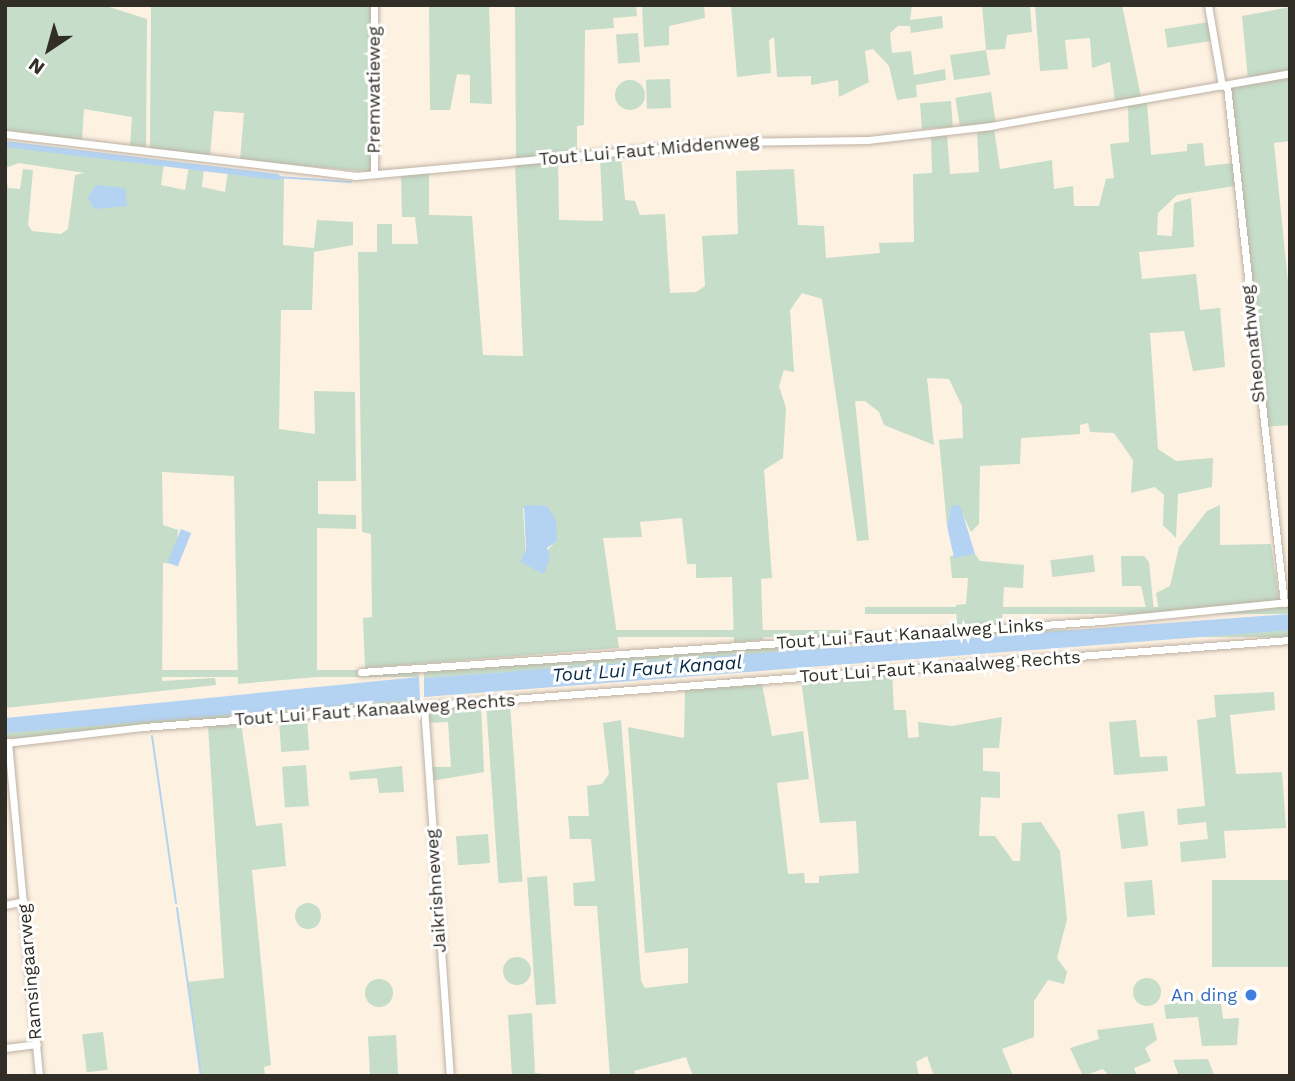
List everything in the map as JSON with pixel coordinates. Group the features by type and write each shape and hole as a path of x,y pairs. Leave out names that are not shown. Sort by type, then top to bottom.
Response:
{"street":[{"name":"Premwatieweg","path":"374,5 374,174"},
{"name":"Sheonathweg","path":"1208,5 1224,86 1287,603"},
{"name":"Tout Lui Faut Middenweg","path":"5,134 355,176 727,142 868,140 990,126 1290,73"},
{"name":"Tout Lui Faut Kanaalweg Links","path":"362,672 1102,621 1287,603"},
{"name":"Tout Lui Faut Kanaalweg Rechts","path":"7,742 424,706 1290,640"},
{"name":"Jaikrishneweg","path":"424,706 450,1076"},
{"name":"Ramsingaarweg","path":"7,742 9,787 23,901 39,1076"},
{"path":"5,905 23,901"},
{"path":"5,1048 37,1044"}],"green space":[{"path":"5,5 103,5 147,19 146,147 130,146 132,117 84,109 82,140 5,130"},
{"path":"151,5 372,5 372,172 240,160 244,113 214,111 210,156 150,149"},
{"path":"429,5 489,5 492,104 470,103 470,75 457,74 450,110 430,110"},
{"path":"515,5 636,5 637,16 613,18 614,28 585,30 584,125 577,126 577,153 516,158"},
{"path":"642,5 704,5 705,18 669,26 669,45 644,47"},
{"path":"731,5 912,5 910,20 942,16 943,28 911,33 910,26 898,26 890,33 892,53 911,51 914,75 945,69 946,80 916,85 917,97 897,100 889,66 873,49 865,51 869,82 839,97 838,80 811,85 811,76 777,77 774,37 769,40 771,73 737,77"},
{"path":"982,5 1030,6 1032,32 1007,35 1005,49 986,50"},
{"path":"1035,5 1122,5 1141,97 1115,102 1110,62 1092,68 1090,38 1065,40 1068,69 1040,71"},
{"path":"1290,7 1290,70 1248,79 1242,16"},
{"path":"1209,22 1212,41 1168,48 1165,29"},
{"path":"638,33 640,62 618,63 616,35"},
{"path":"986,50 990,75 954,80 950,55"},
{"path":"1290,78 1290,141 1274,143 1290,302 1290,425 1265,427 1230,88"},
{"path":"670,79 671,108 647,109 646,80"},
{"path":"630,80 641,84 645,95 641,106 630,110 619,106 615,95 619,84"},
{"path":"991,92 996,122 960,127 955,98"},
{"path":"951,101 953,127 922,129 920,103"},
{"path":"1147,102 1151,155 1187,151 1187,144 1203,143 1205,166 1233,163 1235,186 1177,195 1158,213 1157,235 1172,236 1174,203 1191,198 1194,247 1139,252 1142,279 1196,274 1200,310 1220,308 1225,367 1193,371 1184,331 1150,333 1158,449 1176,461 1213,458 1212,487 1178,494 1176,538 1163,525 1164,495 1155,487 1131,493 1133,460 1114,433 1090,432 1088,423 1080,425 1080,434 1021,438 1020,464 980,466 979,524 971,532 963,515 951,506 947,526 939,440 963,438 962,406 949,379 927,378 934,445 884,425 879,412 865,401 855,401 869,540 857,541 822,299 802,293 790,310 794,372 784,370 779,386 786,408 783,458 764,470 772,578 761,579 763,640 734,642 732,577 696,578 696,564 687,564 682,518 640,522 642,537 603,538 619,648 365,668 363,618 372,617 371,534 362,532 358,252 377,252 377,224 392,224 392,244 418,244 415,217 402,217 401,174 429,173 429,215 472,216 483,355 523,356 515,164 558,162 559,220 603,221 600,158 621,156 625,200 635,201 640,215 665,214 670,293 696,292 705,286 702,236 738,234 736,171 794,169 798,225 824,226 826,258 880,253 879,243 914,242 913,174 932,173 931,137 947,135 950,174 979,172 977,132 994,129 1000,169 1052,160 1054,189 1073,186 1074,206 1099,206 1106,179 1114,178 1110,144 1129,142 1128,106","holes":["542,507 556,541 532,567 526,561 523,508"]},
{"path":"5,144 164,163 161,185 185,190 189,166 204,168 202,187 225,192 228,171 284,177 283,245 314,248 317,220 353,222 353,245 314,252 312,310 281,310 279,429 315,434 314,391 355,392 356,481 318,481 318,514 356,515 356,529 317,528 317,677 238,684 234,476 162,472 163,525 178,530 175,564 163,563 162,681 215,678 216,685 5,708 5,172 8,188 20,189 23,169 33,170 28,225 32,231 61,234 68,229 75,175 85,173 19,163 5,168"},
{"path":"1220,505 1220,545 1271,544 1279,600 1159,612 1156,593 1170,586 1179,547 1207,511"},
{"path":"975,554 980,561 1024,565 1023,588 1004,587 1002,624 957,626 956,605 966,604 968,578 952,578 950,556"},
{"path":"1093,555 1095,572 1052,577 1050,560"},
{"path":"1121,556 1144,556 1149,562 1154,612 1147,613 1141,586 1122,586"},
{"path":"865,607 1290,607 1290,614 865,614"},
{"path":"421,630 1290,630 1290,637 421,637"},
{"path":"824,643 840,649 424,678 424,670"},
{"path":"5,670 419,670 419,677 5,677"},
{"path":"892,672 894,710 906,710 908,738 919,737 918,722 952,726 1002,717 999,748 983,748 983,771 1000,772 1000,798 981,797 979,836 995,836 1013,861 1020,861 1022,823 1041,822 1060,851 1067,919 1057,958 1067,972 1064,984 1048,980 1034,1001 1034,1037 1002,1049 1013,1076 934,1076 927,1056 916,1062 919,1076 693,1076 686,1057 634,1071 636,1076 610,1076 597,906 574,906 573,883 595,881 591,839 570,839 568,816 589,816 587,786 602,784 609,774 603,723 621,720 641,981 645,988 688,983 688,948 645,953 628,727 684,738 685,690 762,684 772,736 803,731 809,779 777,783 788,874 804,873 805,883 819,883 819,876 859,873 856,821 820,823 801,680"},
{"path":"1274,692 1275,710 1230,715 1236,774 1282,772 1286,828 1224,831 1226,858 1181,862 1180,842 1208,839 1206,822 1178,825 1177,809 1205,806 1197,720 1216,717 1214,695"},
{"path":"420,699 420,703 5,739 5,733 64,726"},
{"path":"510,703 522,882 499,883 486,705"},
{"path":"481,705 484,772 431,781 430,767 451,767 448,722 428,723 427,709"},
{"path":"307,719 309,750 281,752 279,721"},
{"path":"1136,720 1140,757 1167,756 1168,771 1114,775 1109,722"},
{"path":"241,723 256,826 282,823 286,866 252,870 271,1065 264,1067 265,1076 201,1076 187,982 224,978 208,726"},
{"path":"306,765 309,806 285,808 282,767"},
{"path":"402,766 404,792 379,793 377,778 350,780 349,772"},
{"path":"1144,811 1148,846 1121,849 1117,814"},
{"path":"488,834 490,863 458,865 456,836"},
{"path":"547,876 556,1004 536,1005 527,877"},
{"path":"1152,880 1155,915 1127,917 1124,882"},
{"path":"1212,880 1290,880 1290,967 1212,967"},
{"path":"308,903 317,907 321,916 317,925 308,929 299,925 295,916 299,907"},
{"path":"517,957 527,961 531,971 527,981 517,985 507,981 503,971 507,961"},
{"path":"1147,978 1157,982 1161,992 1157,1002 1147,1006 1137,1002 1133,992 1137,982"},
{"path":"379,979 389,983 393,993 389,1003 379,1007 369,1003 365,993 369,983"},
{"path":"1220,996 1223,1019 1239,1018 1237,1045 1202,1046 1198,1017 1166,1019 1164,1005"},
{"path":"532,1013 535,1073 563,1076 512,1076 508,1015"},
{"path":"1153,1023 1157,1040 1145,1048 1151,1061 1134,1068 1137,1076 1109,1076 1103,1069 1083,1076 1070,1048 1099,1039 1097,1030"},
{"path":"103,1032 108,1070 87,1072 82,1035"},
{"path":"396,1035 398,1076 370,1076 368,1036"},
{"path":"1208,1059 1214,1075 1179,1076 1173,1060"}],"water":[{"path":"96,185 125,188 127,206 94,209 88,197"},
{"path":"524,505 547,506 556,520 557,541 547,548 550,558 544,574 520,562 526,550"},
{"path":"960,505 975,554 954,558 947,526 951,506"},
{"path":"181,529 191,533 178,566 168,562"},
{"name":"Tout Lui Faut Kanaal","path":"1290,614 1290,630 424,697 424,678"},
{"path":"419,677 420,699 5,733 5,718"}],"waterway":[{"path":"5,144 277,177"},
{"path":"277,177 351,182"},
{"path":"152,736 176,903"},
{"path":"177,908 201,1076"}],"place":[{"name":"An ding","path":"1251,995"}]}
